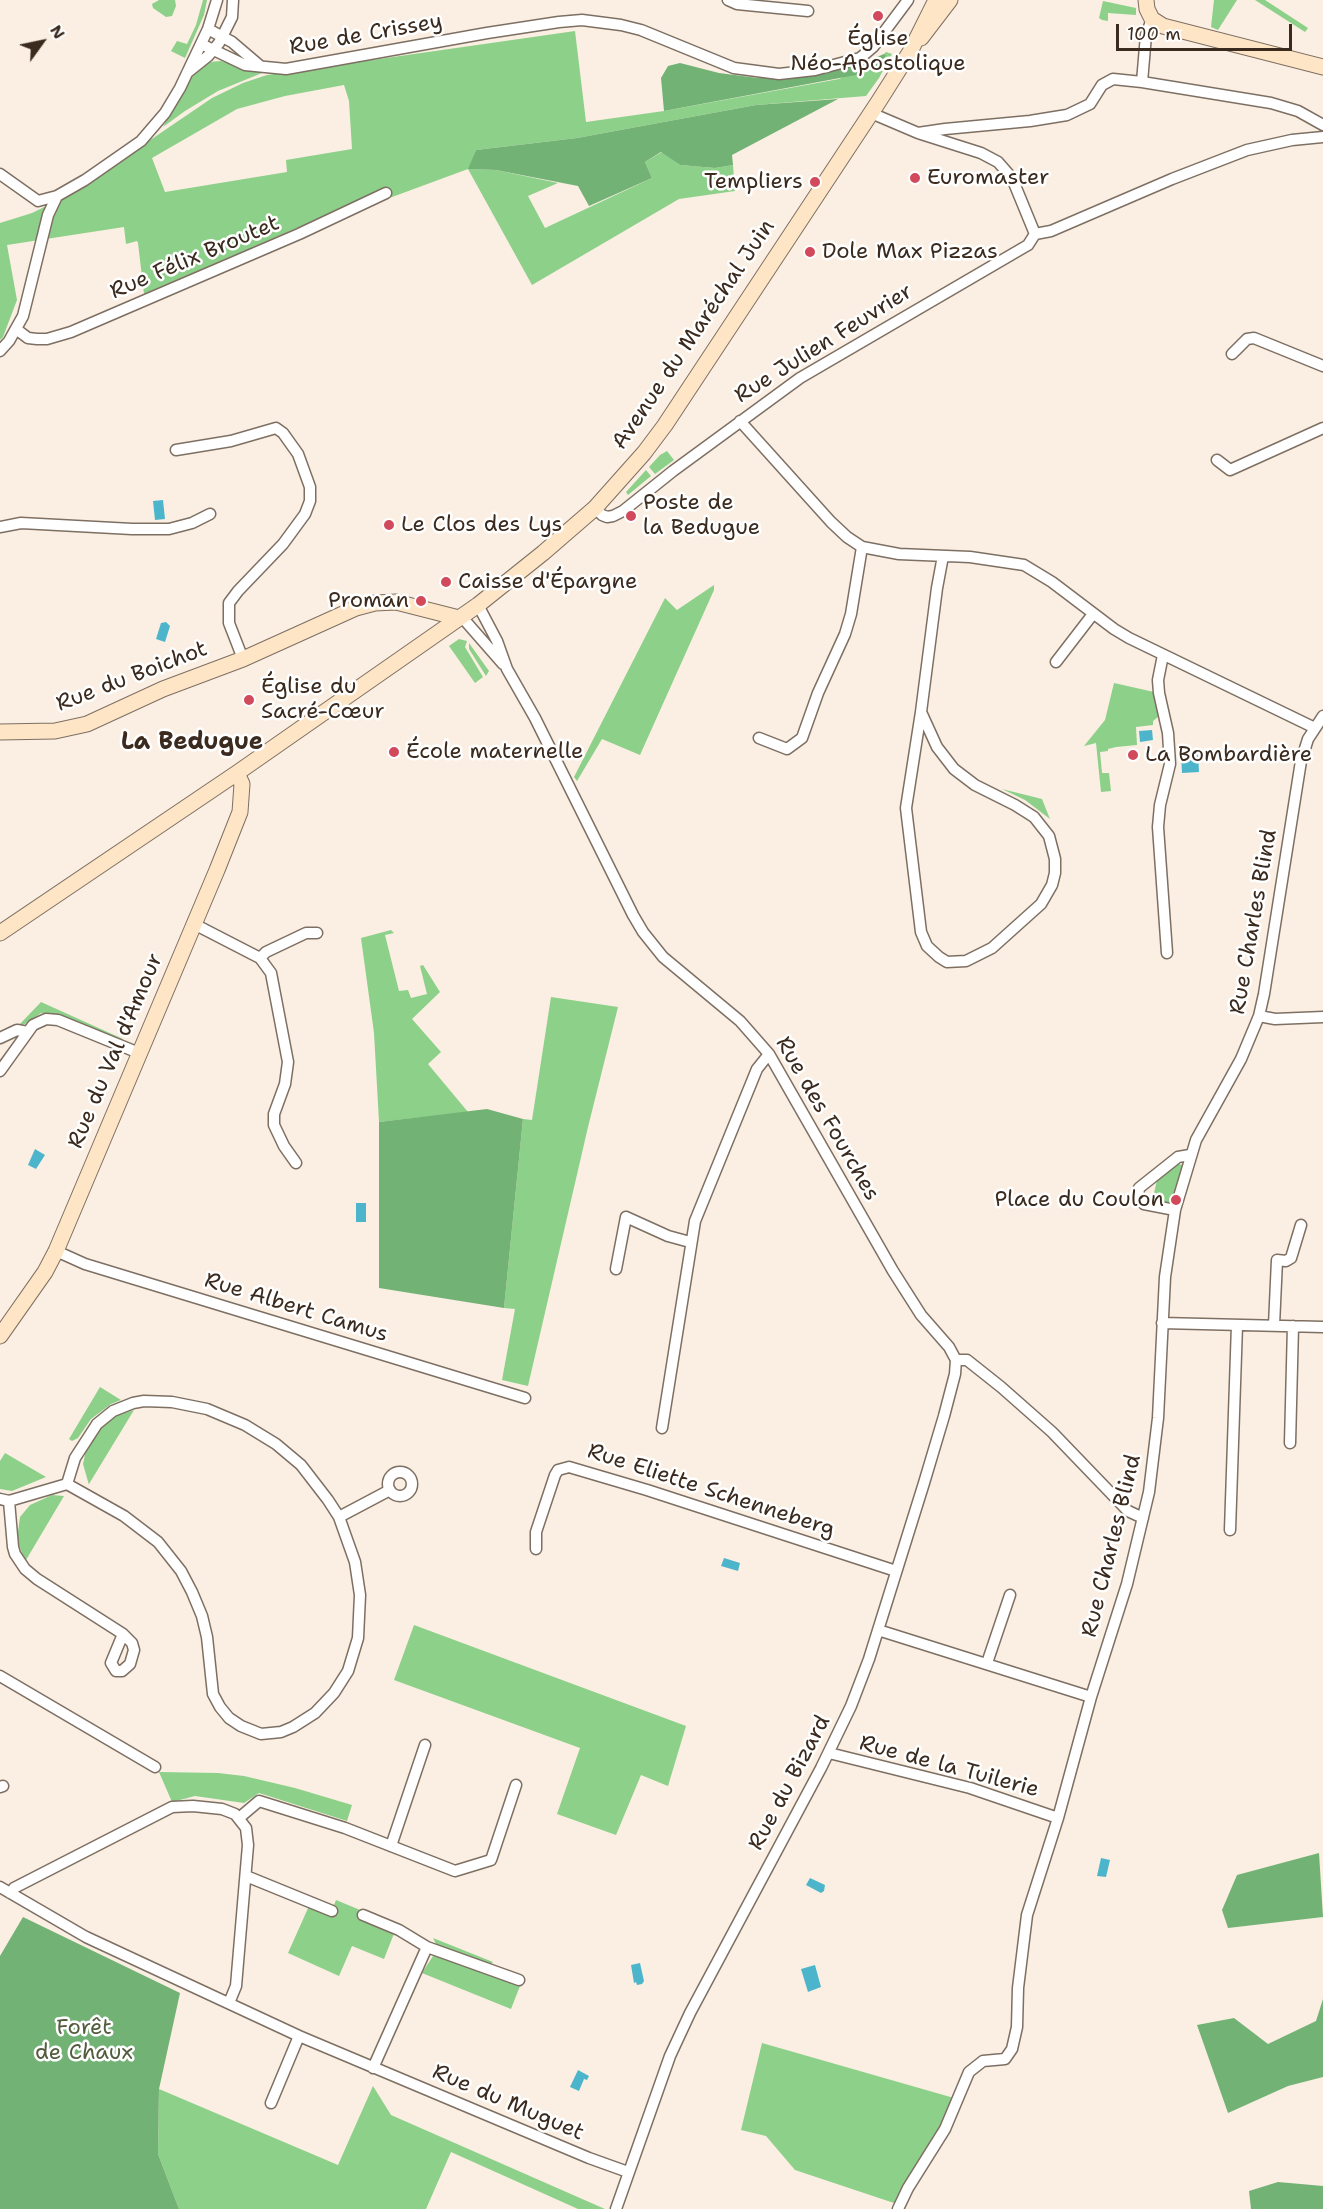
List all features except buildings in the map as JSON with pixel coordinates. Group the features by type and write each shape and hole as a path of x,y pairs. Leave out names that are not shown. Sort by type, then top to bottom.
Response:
{"main road":[{"name":"Avenue du Maréchal Juin","path":"0,933 237,773 478,605 543,554 595,508 644,453 665,425 875,107 910,52 936,0"},
{"name":"Avenue du Maréchal Juin","path":"910,52 950,0"},
{"path":"1146,0 1152,19 1163,26 1323,67"},
{"name":"Rue du Boichot","path":"0,732 56,731 78,727 163,689 243,659 356,608 375,603 396,602 460,617"},
{"name":"Rue du Val d'Amour","path":"0,1336 45,1272 56,1251 194,924 240,812 242,784 237,773"}],"street":[{"path":"0,174 38,201 57,196 85,180 147,135 165,113 188,72 190,63 208,29 217,0"},
{"path":"188,72 214,50 223,37 232,17 233,0"},
{"path":"728,0 737,4 808,11"},
{"name":"Rue de Crissey","path":"201,44 244,65 286,69 487,33 582,20 641,30 734,68 764,73 797,73 860,58 873,47 908,0"},
{"path":"1142,82 1148,27 1152,19"},
{"name":"Rue de Crissey","path":"208,29 243,50 259,65"},
{"path":"918,133 1061,116 1090,104 1102,85 1110,80 1142,82 1271,103 1298,111 1323,125"},
{"path":"875,107 918,133 981,153 998,162 1012,178 1035,234"},
{"name":"Rue Julien Feuvrier","path":"595,508 608,517 623,511 740,421 815,368 1028,245 1035,234 1051,231 1163,182 1247,150 1292,140 1323,137"},
{"name":"Rue Félix Broutet","path":"16,329 28,338 37,339 47,339 71,332 299,234 386,193"},
{"path":"0,351 16,329 28,301 40,242 48,215 57,196"},
{"path":"1232,354 1247,339 1254,338 1323,366"},
{"path":"740,421 831,522 862,547 899,554 970,557 1024,565 1052,582 1121,634 1315,728"},
{"name":"Rue du Boichot","path":"176,450 231,441 276,428 294,447 310,487 310,501 305,514 283,544 229,603 229,623 243,659"},
{"path":"1216,460 1230,470 1323,428"},
{"path":"0,527 21,523 169,529 192,523 210,514"},
{"path":"759,738 787,749 802,738 818,693 852,614 862,547"},
{"path":"921,712 937,747 954,769 975,785 1035,817 1049,836 1053,847 1055,873 1052,885 1041,904 992,948 966,961 947,962 939,957 927,946 921,932 906,808 943,556"},
{"name":"Rue des Fourches","path":"478,605 497,641 507,669 535,718 643,932 663,957 740,1021 769,1054 893,1272 921,1315 950,1347 956,1360"},
{"path":"1056,662 1094,614"},
{"name":"Rue des Fourches","path":"460,617 507,669"},
{"path":"1163,655 1159,686 1170,757 1158,827 1167,953"},
{"name":"Rue Charles Blind","path":"898,2209 945,2129 969,2072 983,2061 1005,2059 1012,2049 1017,2027 1024,1933 1032,1897 1058,1818 1127,1584 1143,1518 1155,1451 1165,1277 1175,1210 1190,1155 1201,1128 1241,1059 1259,1016 1302,761 1308,739 1323,716"},
{"path":"194,924 261,958 266,964 274,983 288,1062 285,1084 274,1114 274,1125 280,1141 296,1163"},
{"path":"261,958 266,952 306,933 317,933"},
{"path":"1259,1016 1275,1019 1323,1017"},
{"path":"0,1071 28,1032 40,1021 52,1018 139,1053"},
{"path":"0,1038 17,1030 28,1032"},
{"path":"662,1428 690,1242 701,1206 728,1137 757,1069 769,1054"},
{"path":"1175,1210 1144,1204 1138,1197 1139,1188 1178,1157 1190,1155"},
{"path":"616,1269 626,1217 668,1236 690,1242"},
{"path":"1274,1325 1277,1260 1286,1261 1291,1258 1301,1225"},
{"name":"Rue Albert Camus","path":"56,1251 85,1264 525,1398"},
{"path":"1162,1323 1323,1327"},
{"path":"1230,1530 1236,1412 1237,1325"},
{"path":"1290,1443 1293,1326"},
{"path":"956,1360 967,1360 1001,1386 1052,1432 1128,1511 1143,1518"},
{"name":"Rue du Bizard","path":"615,2209 670,2056 690,2013 829,1753 858,1689 944,1416 955,1374 956,1360"},
{"path":"67,1484 81,1446 104,1417 122,1407 144,1401 172,1402 207,1409 225,1415 261,1433 301,1465 339,1517 351,1547 358,1579 361,1620 348,1671 334,1693 315,1713 287,1730 261,1734 229,1718 213,1694 207,1637 202,1616 192,1592 168,1553 158,1542 124,1516 67,1484 5,1500 13,1547 25,1569 123,1634"},
{"name":"Rue Eliette Schenneberg","path":"536,1549 536,1532 555,1475 558,1470 569,1467 896,1571"},
{"path":"339,1517 390,1490"},
{"path":"987,1663 1010,1595"},
{"path":"878,1630 1092,1697"},
{"path":"0,1676 155,1767"},
{"path":"390,1846 425,1745"},
{"name":"Rue de la Tuilerie","path":"829,1753 970,1788 1058,1818"},
{"path":"239,1818 259,1801 345,1828 455,1871 491,1860 516,1785"},
{"path":"10,1893 14,1888 172,1807 193,1806 222,1809 239,1818 248,1832 236,1986 229,2003"},
{"path":"246,1876 332,1911"},
{"name":"Rue du Muguet","path":"0,1887 86,1937 299,2036 589,2158 628,2172"},
{"path":"363,1915 399,1930 427,1947 519,1980"},
{"path":"373,2068 427,1947"},
{"path":"271,2103 299,2036"}],"green space":[{"path":"159,0 175,0 176,6 172,16 166,17 153,8 152,4"},
{"path":"203,0 207,0 204,15 185,58 171,51 177,41 187,44 196,25"},
{"path":"1214,0 1237,0 1218,30 1211,27"},
{"path":"1255,0 1265,0 1308,28 1305,32"},
{"path":"1103,1 1136,8 1136,15 1108,13 1108,21 1102,20 1099,18"},
{"path":"575,31 586,122 664,111 839,79 886,55 884,54 886,52 892,54 866,96 756,105 577,138 476,150 469,169 496,170 558,183 528,196 545,228 652,178 645,162 662,152 680,165 715,168 733,165 735,191 679,199 532,285 468,169 365,207 339,210 144,294 138,243 137,241 126,244 124,227 7,245 17,300 0,340 0,223 32,213 71,194 212,98 243,83 267,75","holes":["344,85 349,101 352,149 286,160 287,172 165,192 152,158 237,109 285,96"]},
{"path":"886,55 882,62 874,69 861,74 664,111 661,78 668,66 680,63 719,73 758,78 799,76 860,64"},
{"path":"221,61 262,73 218,91 163,127 196,70 209,62"},
{"path":"838,99 732,155 733,165 715,168 680,165 661,152 645,162 652,178 589,206 578,186 496,170 468,169 476,150 577,138 756,105"},
{"path":"667,451 674,460 655,474 649,467"},
{"path":"646,470 651,476 628,495 626,492"},
{"path":"714,585 714,590 640,755 602,739 577,781 574,777 665,598 677,610"},
{"path":"459,639 467,641 465,647 483,677 475,683 449,646"},
{"path":"469,643 489,671 486,676 469,649"},
{"path":"1114,683 1154,692 1158,717 1153,721 1153,725 1136,727 1137,745 1116,747 1100,752 1102,773 1109,773 1111,791 1101,792 1096,743 1084,746 1105,720"},
{"path":"1002,789 1042,799 1050,819 1025,800"},
{"path":"391,930 394,933 385,935 399,991 408,990 411,998 427,994 420,966 423,965 440,992 412,1019 441,1052 428,1064 468,1112 379,1122 374,1033 361,938"},
{"path":"551,997 618,1007 528,1386 502,1380 515,1309 504,1308 523,1119 532,1120"},
{"path":"41,1002 123,1039 121,1041 52,1013 41,1013 18,1026"},
{"path":"487,1109 523,1119 504,1308 379,1288 379,1122"},
{"path":"1178,1164 1184,1165 1172,1204 1162,1202 1154,1193 1157,1180"},
{"path":"100,1387 121,1400 111,1404 91,1419 78,1438 72,1441 69,1439"},
{"path":"134,1410 89,1485 83,1464 86,1450 99,1429 112,1417"},
{"path":"5,1453 46,1477 12,1491 0,1489 0,1461"},
{"path":"52,1495 64,1496 26,1560 17,1539 20,1517 30,1505"},
{"path":"414,1625 686,1726 668,1786 641,1775 616,1835 557,1814 580,1748 394,1680"},
{"path":"159,1772 244,1776 352,1805 347,1821 259,1793 244,1803 195,1796 172,1802"},
{"path":"1319,1853 1323,1917 1228,1928 1222,1910 1237,1875"},
{"path":"336,1900 365,1912 395,1931 384,1959 352,1946 339,1976 288,1953 309,1906 330,1915"},
{"name":"Forêt de Chaux","path":"23,1917 180,1993 159,2089 158,2154 179,2209 0,2209 0,1956"},
{"path":"433,1938 493,1962 490,1965 437,1946"},
{"path":"433,1956 449,1958 520,1986 511,2009 422,1973"},
{"path":"1323,1999 1323,2077 1288,2086 1228,2113 1197,2025 1234,2018 1268,2044 1316,2021"},
{"path":"762,2043 954,2098 948,2116 897,2204 795,2170 766,2136 741,2130"},
{"path":"373,2086 391,2115 605,2209 578,2209 451,2152 426,2209 179,2209 158,2154 159,2089 338,2165"},
{"path":"1278,2182 1323,2186 1323,2209 1251,2209 1249,2191"}],"water":[{"path":"163,500 165,519 155,520 153,501"},
{"path":"166,622 170,626 165,642 156,639 161,623"},
{"path":"1152,730 1153,740 1140,742 1139,731"},
{"path":"1198,752 1199,772 1182,773 1181,754"},
{"path":"35,1149 45,1155 36,1169 28,1165"},
{"path":"356,1203 366,1203 366,1222 356,1222"},
{"path":"724,1558 740,1563 738,1571 721,1566"},
{"path":"1101,1858 1110,1860 1106,1877 1097,1876"},
{"path":"810,1878 825,1885 824,1891 821,1893 806,1885"},
{"path":"640,1963 644,1981 637,1985 636,1982 634,1983 631,1965"},
{"path":"815,1965 821,1987 808,1992 801,1969"},
{"path":"578,2070 589,2076 587,2080 584,2079 579,2091 570,2087"}],"place":[{"name":"Église Néo-Apostolique","path":"878,16"},
{"name":"Euromaster","path":"915,178"},
{"name":"Templiers","path":"815,182"},
{"name":"Dole Max Pizzas","path":"810,252"},
{"name":"Poste de la Bedugue","path":"631,516"},
{"name":"Le Clos des Lys","path":"389,525"},
{"name":"Caisse d'Épargne","path":"446,582"},
{"name":"Proman","path":"421,601"},
{"name":"Église du Sacré-Cœur","path":"249,700"},
{"name":"École maternelle","path":"394,752"},
{"name":"La Bombardière","path":"1133,755"},
{"name":"Place du Coulon","path":"1176,1200"}],"district":[{"name":"La Bedugue","path":"192,743"}]}
